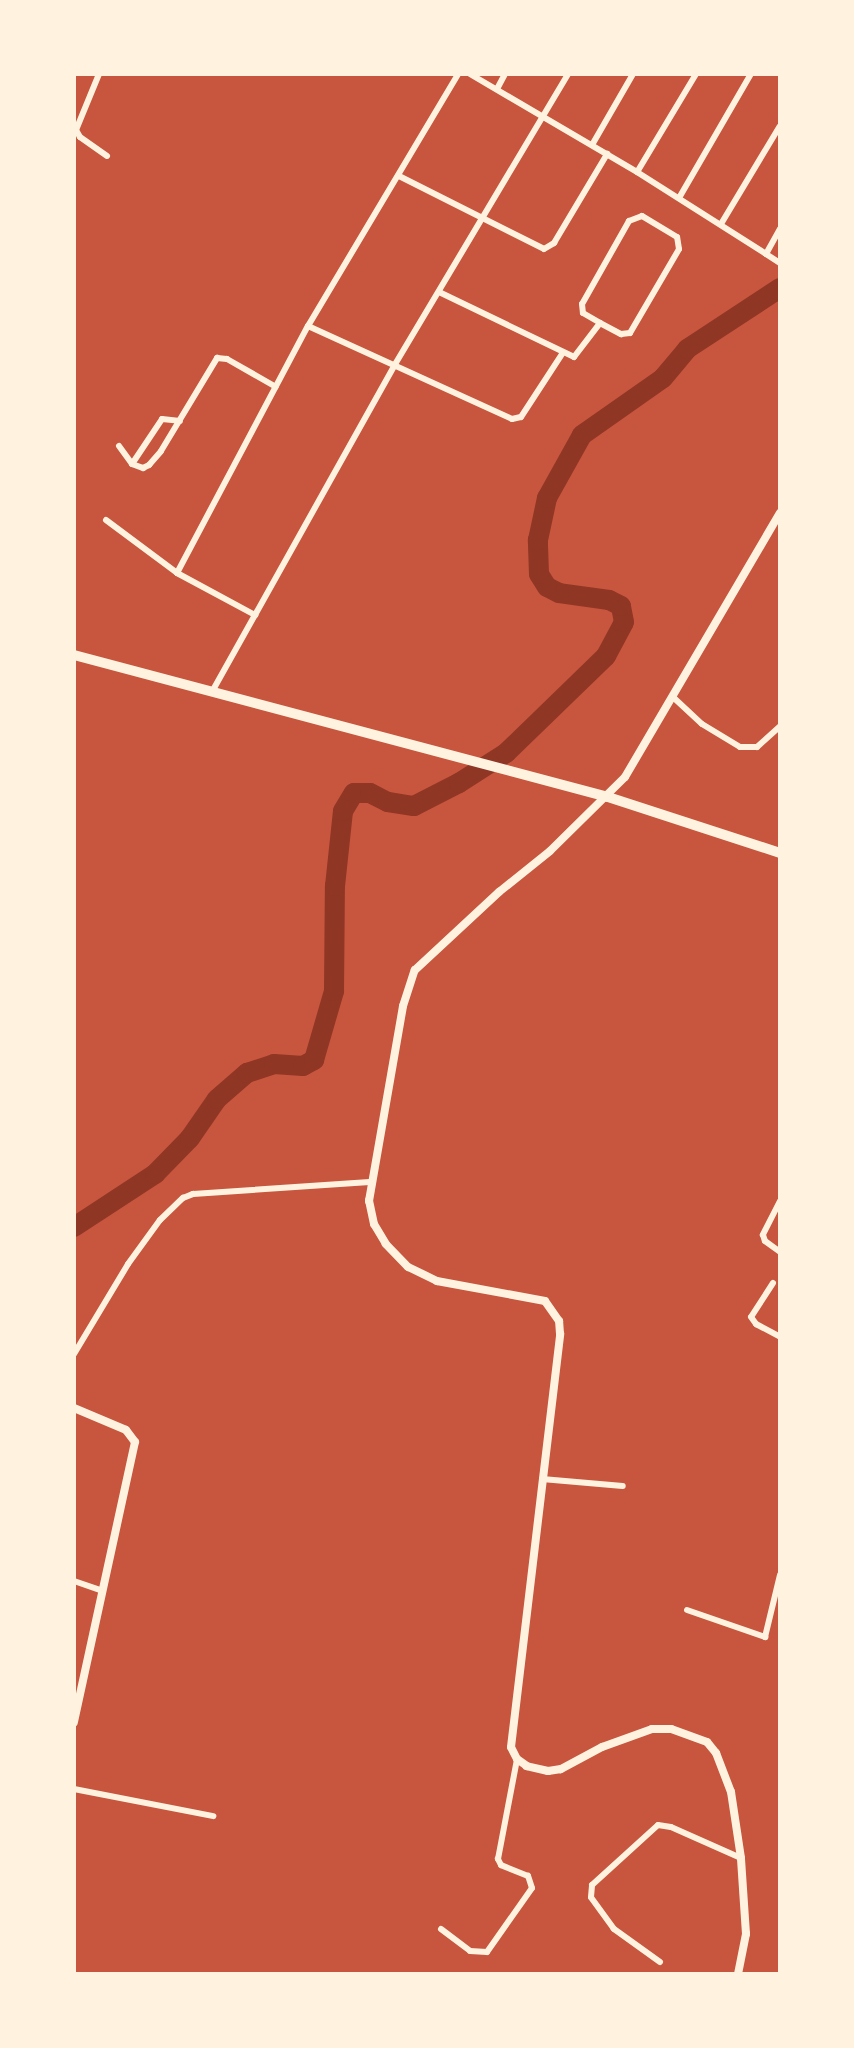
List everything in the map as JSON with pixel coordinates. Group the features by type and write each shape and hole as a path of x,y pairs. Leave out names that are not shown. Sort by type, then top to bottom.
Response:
{"main road":[{"path":"74,655 608,797 780,853"}],"street":[{"path":"99,74 77,135 107,156"},
{"path":"177,573 308,326 458,74"},
{"path":"470,74 637,172 780,263"},
{"path":"497,89 505,74"},
{"path":"213,690 394,366 568,74"},
{"path":"592,145 633,74"},
{"path":"637,172 696,74"},
{"path":"679,198 751,74"},
{"path":"721,224 780,126"},
{"path":"399,176 544,249 554,243 607,154"},
{"path":"642,216 677,237 679,249 630,333 624,335 600,323 583,313 582,304 629,221 642,216"},
{"path":"766,254 780,229"},
{"path":"439,292 562,354 577,356 600,323"},
{"path":"308,326 518,420 562,354"},
{"path":"119,446 132,464 143,468 149,465 180,421 217,358 227,359 276,387"},
{"path":"132,464 162,419 180,421"},
{"path":"738,1974 746,1934 741,1858 731,1792 716,1753 696,1735 671,1729 652,1729 602,1747 561,1769 534,1769 517,1759 511,1747 560,1334 553,1309 545,1301 437,1281 408,1267 386,1244 374,1224 370,1182 403,1006 415,970 608,797 625,777 674,698 748,562 780,513"},
{"path":"106,520 177,573 255,615"},
{"path":"674,698 702,724 740,747 757,747 780,726"},
{"path":"74,1354 128,1264 160,1220 183,1198 193,1194 370,1182"},
{"path":"780,1201 763,1235 765,1241 780,1252"},
{"path":"773,1283 751,1317 756,1324 780,1337"},
{"path":"74,1408 126,1430 135,1442 100,1590 74,1722"},
{"path":"542,1479 623,1486"},
{"path":"687,1610 765,1637 780,1575"},
{"path":"74,1581 100,1590"},
{"path":"441,1929 470,1951 487,1952 532,1888 528,1876 501,1865 498,1859 517,1759"},
{"path":"74,1789 213,1816"},
{"path":"660,1962 614,1929 591,1897 592,1885 658,1825 671,1827 741,1858"}],"waterway":[{"path":"74,1227 155,1174 190,1138 217,1099 247,1073 274,1064 303,1066 314,1060 334,991 335,886 343,811 354,793 370,793 388,802 414,806 459,783 506,753 606,656 624,622 621,606 609,600 559,593 547,587 539,574 538,540 547,498 582,435 663,378 687,349 780,288"}]}
